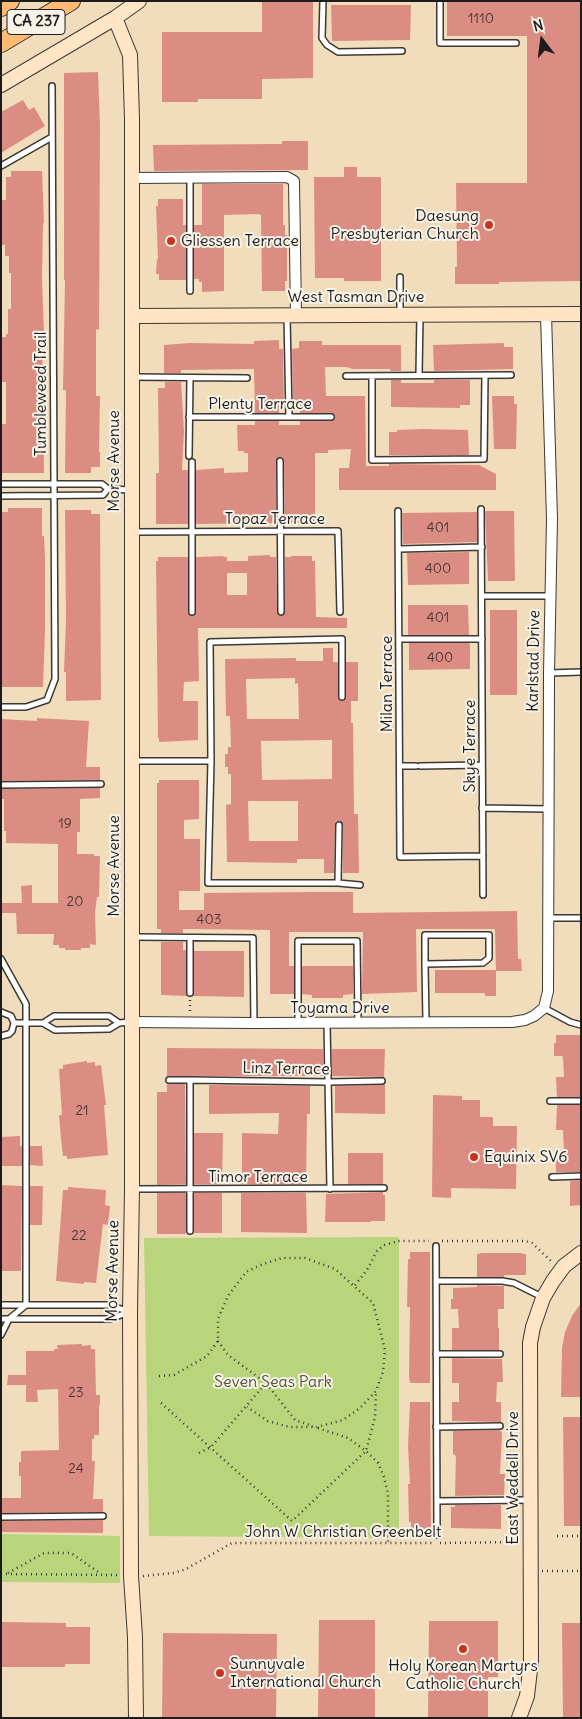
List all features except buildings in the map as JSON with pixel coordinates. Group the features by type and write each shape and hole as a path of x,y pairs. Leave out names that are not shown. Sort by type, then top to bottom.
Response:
{"highway":[{"name":"CA 237","path":"1,7 10,1"},
{"name":"CA 237","path":"1,43 71,1"}],"street":[{"path":"1,84 115,18 139,1"},
{"name":"Morse Avenue","path":"115,18 130,55 132,316 131,937 125,1022 132,1189 130,1312 131,1576 135,1637 136,1718"},
{"path":"131,178 286,177 294,181 291,315"},
{"name":"Karlstad Drive","path":"544,1008 548,991 549,673 552,519 546,314"},
{"name":"West Tasman Drive","path":"132,316 581,314"},
{"name":"Toyama Drive","path":"125,1022 512,1022 525,1020 544,1008"},
{"name":"East Weddell Drive","path":"519,1718 527,1696 530,1680 530,1343 533,1327 543,1298 564,1266 581,1253"}],"lane":[{"path":"323,1 322,38 327,45 338,52 402,51"},
{"path":"440,1 440,43 516,43"},
{"name":"Tumbleweed Trail","path":"1,707 26,707 47,700 55,679 52,86"},
{"path":"1,166 52,137"},
{"path":"190,178 190,291"},
{"path":"400,277 400,315"},
{"path":"419,376 420,314"},
{"path":"289,417 291,315"},
{"path":"372,376 372,460 381,460 484,459 485,375"},
{"path":"346,376 511,375"},
{"name":"Plenty Terrace","path":"132,377 248,378"},
{"name":"Plenty Terrace","path":"189,456 190,378"},
{"name":"Plenty Terrace","path":"189,417 331,417"},
{"path":"280,460 281,612"},
{"path":"192,462 192,612"},
{"path":"1,484 102,484 108,489 131,490"},
{"path":"1,496 102,495 108,489"},
{"name":"Skye Terrace","path":"482,509 483,895"},
{"name":"Milan Terrace","path":"398,511 400,856 482,856"},
{"name":"Topaz Terrace","path":"131,532 338,531 340,612"},
{"path":"399,549 482,547"},
{"path":"482,596 550,596"},
{"path":"342,697 342,639 210,642 211,761 208,883 338,883 360,885"},
{"path":"399,639 482,639"},
{"path":"549,673 581,672"},
{"path":"131,761 211,761"},
{"path":"400,766 482,765"},
{"path":"1,785 101,784"},
{"path":"482,808 549,810"},
{"path":"338,883 339,825"},
{"path":"548,918 581,918"},
{"path":"425,964 483,964 489,958 489,935 425,935 425,964 426,1022"},
{"path":"131,937 253,938 254,1023"},
{"path":"190,938 190,993"},
{"path":"298,1023 298,941 358,941 358,1023"},
{"path":"1,960 26,1004 26,1305"},
{"path":"544,1008 570,1022 581,1025"},
{"path":"1,1012 11,1016 14,1023 12,1031 5,1036 1,1036"},
{"path":"14,1023 43,1023 54,1016 109,1016 125,1022"},
{"path":"43,1023 55,1030 64,1030 109,1029 125,1022"},
{"path":"327,1023 330,1189"},
{"name":"Linz Terrace","path":"169,1080 382,1082"},
{"path":"190,1080 190,1231"},
{"path":"550,1102 581,1101"},
{"path":"552,1177 581,1176"},
{"name":"Timor Terrace","path":"132,1189 384,1188"},
{"path":"436,1246 436,1535"},
{"path":"436,1281 508,1282 530,1290 543,1298"},
{"path":"1,1305 110,1305 130,1312"},
{"path":"1,1335 9,1319 26,1305"},
{"path":"1,1319 110,1319 130,1312"},
{"path":"436,1354 500,1354"},
{"path":"436,1427 500,1426"},
{"path":"437,1501 530,1500"},
{"path":"1,1517 103,1516"}],"path":[{"path":"190,993 190,1022"},
{"path":"355,1285 367,1270 377,1251 384,1245 399,1241 526,1241 532,1243 551,1261"},
{"path":"161,1403 292,1521 366,1451 375,1417 376,1391 383,1372 385,1350 373,1302 335,1268 305,1258 282,1258 246,1272 228,1296 218,1319 218,1341 228,1355 266,1383 294,1420 348,1438 366,1451 378,1463 388,1494 388,1544"},
{"path":"160,1376 174,1375 187,1369 207,1356 218,1341"},
{"path":"200,1453 211,1447 266,1383"},
{"path":"246,1407 268,1422 289,1427 317,1427 343,1420 360,1408 376,1391"},
{"path":"556,1536 581,1536"},
{"name":"John W Christian Greenbelt","path":"145,1576 174,1573 186,1569 232,1543 388,1544 518,1542"},
{"path":"6,1574 44,1553 71,1553 102,1574"},
{"path":"531,1571 581,1571"},
{"path":"1,1574 102,1574 121,1576"}],"green space":[{"name":"Seven Seas Park","path":"399,1237 399,1538 149,1536 144,1238"},
{"path":"1,1534 120,1536 120,1583 1,1582"}],"place":[{"name":"Daesung Presbyterian Church","path":"489,225"},
{"name":"Gliessen Terrace","path":"171,241"},
{"name":"Equinix SV6","path":"474,1157"},
{"name":"Holy Korean Martyrs Catholic Church","path":"463,1649"},
{"name":"Sunnyvale International Church","path":"220,1673"}]}
